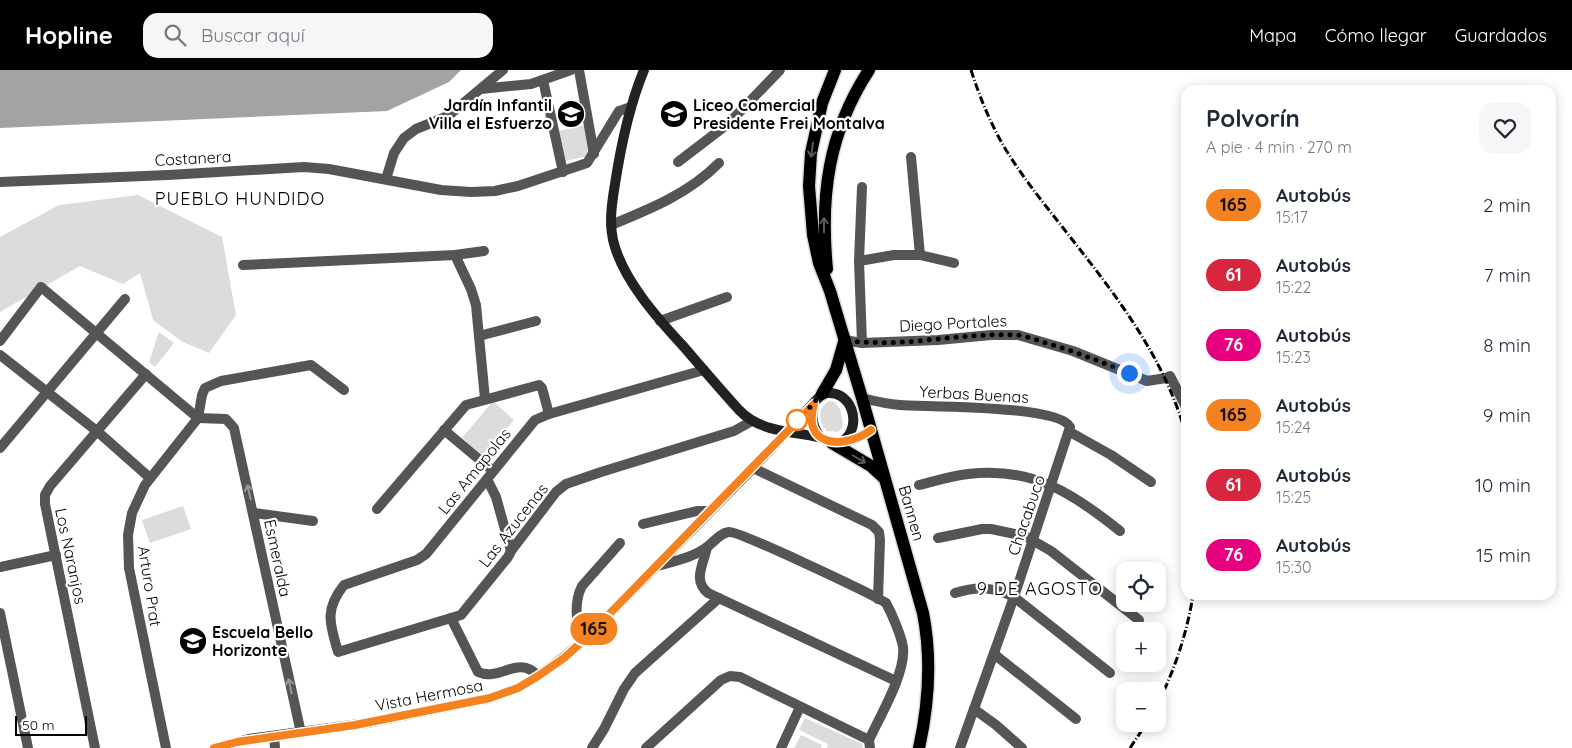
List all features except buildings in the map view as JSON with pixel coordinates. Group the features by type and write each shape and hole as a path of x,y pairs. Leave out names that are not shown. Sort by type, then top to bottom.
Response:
{"main road":[{"path":"644,70 620,152 611,225 613,242 621,262 660,321 739,410 752,421 787,433 820,437 838,442 884,478"},
{"path":"830,291 819,264 812,234 809,186 811,153 817,120 835,70"},
{"path":"830,291 824,228 827,178 834,145 845,113 869,70"},
{"name":"Bannen","path":"830,291 923,613 928,644 928,694 919,748"},
{"path":"820,437 812,422 812,411 836,370 844,340"},
{"path":"818,399 832,393 862,398"},
{"path":"838,394 848,402 854,422 851,433 838,442"},
{"name":"Vista Hermosa","path":"214,748 237,742 359,724 479,702 512,690 538,676 564,658 584,640 818,399"},
{"path":"838,442 857,439 871,430"}],"street":[{"path":"386,179 394,153 404,138 416,129 448,116 503,70"},
{"path":"481,89 531,84 571,70"},
{"path":"579,70 594,154"},
{"path":"678,162 729,123 780,70"},
{"path":"543,80 563,172"},
{"name":"Costanera","path":"0,182 304,167 321,168 441,190 495,191 518,186 587,163 619,111 632,107"},
{"path":"911,157 920,255"},
{"path":"611,225 659,205 683,192 701,180 719,163"},
{"path":"862,187 859,261 862,343"},
{"path":"243,265 455,255 484,251"},
{"path":"455,255 474,296 478,315 485,399"},
{"path":"859,261 894,255 920,255 954,264"},
{"path":"0,341 41,287 198,418"},
{"path":"660,321 727,297"},
{"path":"0,448 125,299"},
{"path":"480,336 536,321"},
{"name":"Diego Portales","path":"844,340 862,343 1018,335 1073,351 1147,381 1170,376 1181,397"},
{"path":"0,355 98,432 150,478"},
{"path":"198,418 205,388 222,381 245,376 312,365 344,390"},
{"name":"Las Amapolas","path":"338,652 329,616 344,585 423,556 532,422 539,417 704,370"},
{"name":"Los Naranjos","path":"95,748 45,504 45,495 50,486 146,374"},
{"path":"377,509 466,405 539,385 542,388 549,414"},
{"name":"Yerbas Buenas","path":"862,398 897,405 1023,410 1065,421 1070,425 1070,432 1151,482"},
{"name":"Arturo Prat","path":"166,748 128,557 128,535 132,513 140,494 150,478 198,418"},
{"name":"Esmeralda","path":"198,418 226,418 234,428 301,733"},
{"name":"Las Azucenas","path":"338,652 461,615 508,557 556,492 566,484 734,432 752,421"},
{"path":"444,430 490,475 511,551"},
{"name":"Chacabuco","path":"960,748 1034,540 1070,432"},
{"path":"753,468 877,529 880,540 878,598"},
{"path":"920,485 963,475 994,473 1023,476 1052,486 1084,503 1120,531"},
{"path":"643,524 697,511 710,512"},
{"path":"254,513 313,521"},
{"path":"938,538 970,530 991,529 1026,536 1051,551 1139,620"},
{"path":"646,748 727,676 740,677 870,744 901,667 902,646 888,605 878,598 733,532 724,533 707,547 689,557 657,566"},
{"path":"584,640 578,627 579,592 582,586 620,543"},
{"path":"707,547 700,572 700,582 704,590 896,681"},
{"path":"0,567 56,555"},
{"path":"955,593 981,587 997,590 1014,597 1110,674"},
{"path":"592,748 624,689 635,673 720,598"},
{"path":"0,613 28,748"},
{"path":"451,618 475,668 480,673 489,674 526,667 533,670 538,676"},
{"path":"994,654 1076,719"},
{"path":"0,668 11,666"},
{"path":"781,748 800,707"},
{"path":"974,709 1022,748"},
{"path":"274,736 275,748"}],"shaded area":[{"path":"0,70 461,70 449,82 387,111 0,128"},
{"path":"585,125 592,155 566,161 559,131"},
{"path":"138,195 222,237 236,315 209,353 183,342 153,320 140,273 123,284 80,266 0,312 0,237 59,205"},
{"path":"159,332 174,343 155,367 149,362"},
{"path":"493,401 514,420 483,456 462,438"},
{"path":"830,401 835,402 841,411 843,427 838,432 827,431 822,424 821,411 826,403"},
{"path":"183,506 191,529 150,543 142,520"},
{"path":"805,718 862,744 863,748 827,748 828,744 799,730"},
{"path":"801,735 822,745 821,748 794,748"}],"railway":[{"path":"971,70 991,121 1012,160 1134,323 1164,377 1181,420"},
{"path":"1166,686 1180,650 1192,600"},
{"path":"1130,748 1141,732"}],"bus line":[{"name":"165","path":"214,748 237,742 342,727 479,702 518,688 556,664 584,640 814,404 812,422 816,433 826,441 832,443 849,441 857,439 871,430"}],"place":[{"name":"Jardín Infantil Villa el Esfuerzo","path":"571,114"},
{"name":"Liceo Comercial Presidente Frei Montalva","path":"674,114"},
{"name":"Escuela Bello Horizonte","path":"193,641"}],"district":[{"name":"PUEBLO HUNDIDO","path":"240,199"},
{"name":"9 DE AGOSTO","path":"1040,589"}],"route":[{"path":"797,420 814,404 830,382 836,370 844,340 862,343 1018,335 1073,351 1129,373"}]}
